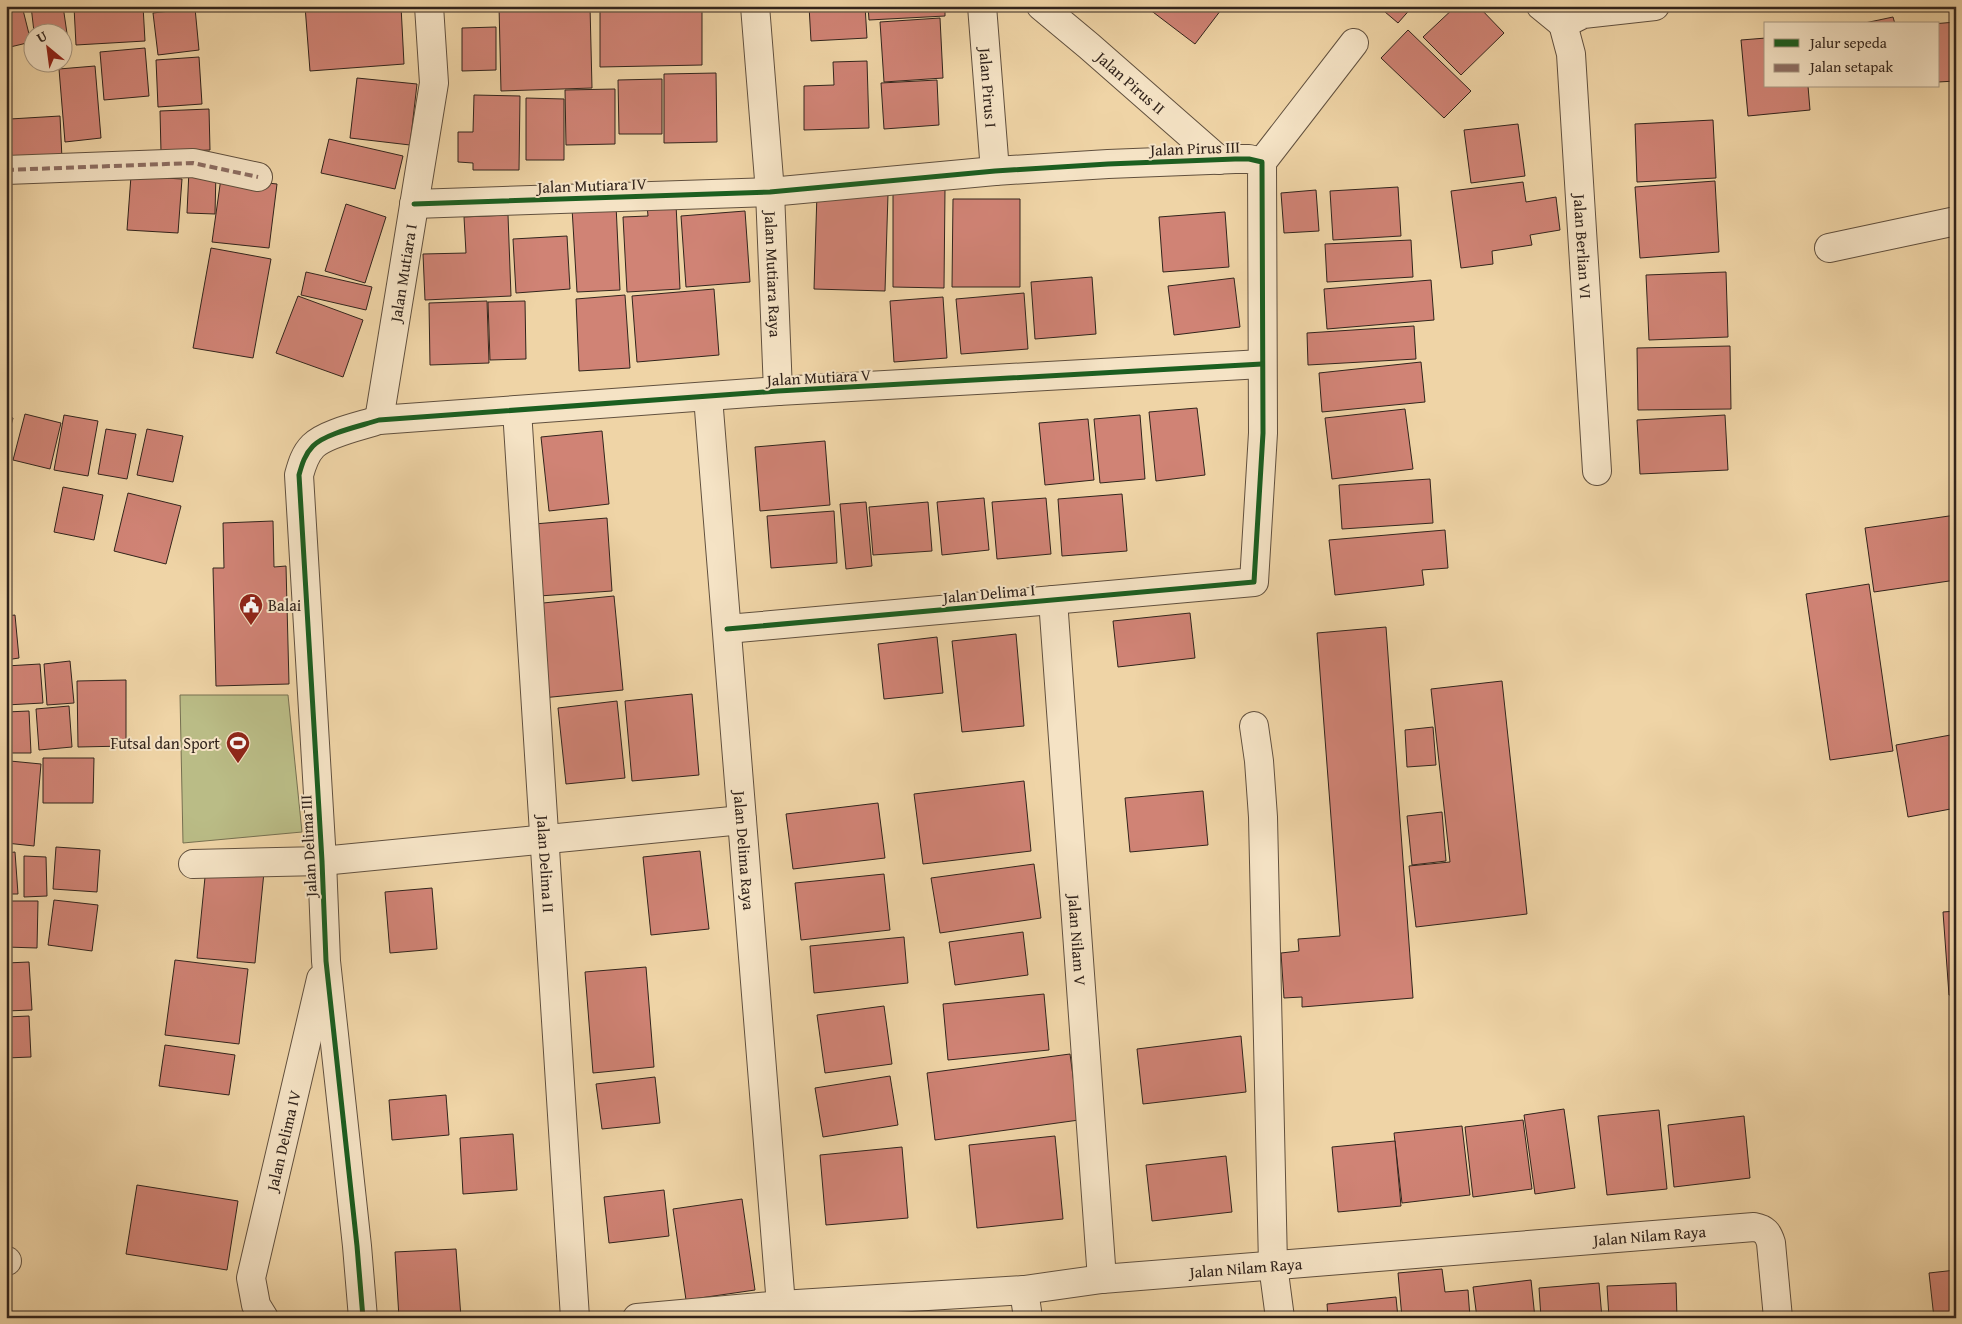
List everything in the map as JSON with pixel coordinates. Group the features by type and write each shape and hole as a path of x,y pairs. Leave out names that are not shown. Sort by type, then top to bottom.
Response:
{"street":[{"name":"Jalan Mutiara I","path":"379,420 434,83 429,6"},
{"name":"Jalan Mutiara Raya","path":"755,6 770,192 778,392"},
{"name":"Jalan Pirus I","path":"982,6 995,171"},
{"name":"Jalan Pirus II","path":"1041,6 1097,52 1219,160"},
{"path":"1541,6 1563,24 1583,14 1655,6"},
{"name":"Jalan Berlian VI","path":"1563,24 1570,54 1597,471"},
{"path":"1262,162 1354,43"},
{"name":"Jalan Pirus III","path":"770,192 995,171 1108,164 1219,160 1262,162 1263,433 1254,582"},
{"path":"6,170 193,163 258,178"},
{"name":"Jalan Mutiara IV","path":"414,204 770,192"},
{"path":"1829,248 1956,222"},
{"name":"Jalan Mutiara V","path":"379,420 778,392 1262,364"},
{"name":"Jalan Delima Raya","path":"708,397 781,1305"},
{"name":"Jalan Delima II","path":"517,410 575,1318"},
{"name":"Jalan Delima III","path":"363,1318 358,1246 326,961 322,860 299,475 304,460 314,445 330,436 379,420"},
{"name":"Jalan Delima I","path":"727,629 1254,582"},
{"name":"Jalan Nilam V","path":"1053,600 1102,1280"},
{"path":"1254,726 1259,761 1263,817 1273,1265 1280,1318"},
{"path":"192,864 322,860 742,820"},
{"name":"Jalan Delima IV","path":"264,1318 256,1304 251,1278 326,961"},
{"name":"Jalan Nilam Raya","path":"646,1317 781,1305 1024,1290 1102,1280 1273,1265 1754,1226 1763,1228 1768,1234 1771,1243 1778,1318"},
{"path":"1024,1290 1028,1318"}],"green space":[{"name":"Futsal dan Sport","path":"180,695 288,695 302,832 183,843"}],"building":[{"path":"6,6 22,6 26,22 22,22 22,44 6,48"},
{"path":"31,6 63,6 65,22 33,22"},
{"path":"143,6 145,41 76,45 74,7"},
{"path":"151,6 198,6 198,8"},
{"path":"305,6 401,6 404,64 310,71"},
{"path":"499,6 590,6 592,88 501,91"},
{"path":"600,6 702,6 702,65 600,67"},
{"path":"809,6 865,6 867,38 811,41"},
{"path":"868,6 945,6 945,16 869,20"},
{"path":"1145,6 1224,6 1195,44"},
{"path":"1378,6 1413,6 1398,23"},
{"path":"1456,6 1478,6 1504,33 1461,75 1423,37"},
{"path":"195,8 199,50 158,55 153,13"},
{"path":"1893,17 1894,22 1869,22"},
{"path":"940,18 943,78 884,82 880,22"},
{"path":"1956,22 1956,81 1940,82 1940,23"},
{"path":"496,27 496,70 462,71 462,28"},
{"path":"1408,30 1471,91 1444,118 1381,58"},
{"path":"1764,38 1764,88 1808,88 1810,110 1748,116 1741,40"},
{"path":"145,48 149,96 104,100 100,52"},
{"path":"199,57 202,104 158,107 156,60"},
{"path":"867,61 869,128 804,130 804,86 834,85 833,62"},
{"path":"95,66 101,138 65,142 59,72 72,72 72,68"},
{"path":"716,73 717,142 664,143 664,74"},
{"path":"357,78 417,84 410,145 350,138"},
{"path":"662,79 662,134 619,134 618,80"},
{"path":"937,80 939,125 884,129 881,83"},
{"path":"615,89 615,144 566,145 565,90"},
{"path":"474,95 520,96 519,170 473,170 473,163 458,162 458,132 473,132"},
{"path":"526,98 564,99 564,160 526,160"},
{"path":"209,109 210,150 161,152 160,111"},
{"path":"60,116 62,159 12,161 10,119"},
{"path":"1713,120 1716,178 1637,182 1635,124"},
{"path":"1518,124 1525,176 1471,183 1464,130"},
{"path":"329,139 403,156 395,189 321,173"},
{"path":"189,170 216,171 215,214 187,213"},
{"path":"131,176 182,179 178,233 127,230"},
{"path":"221,178 277,184 269,248 212,242"},
{"path":"1715,181 1719,252 1640,258 1635,187"},
{"path":"1523,182 1526,202 1556,197 1560,230 1530,235 1532,245 1492,251 1493,264 1461,268 1451,191"},
{"path":"1398,187 1401,236 1333,240 1330,191"},
{"path":"893,188 945,189 944,288 893,287"},
{"path":"1316,190 1319,231 1284,233 1281,193"},
{"path":"817,193 888,194 885,291 814,289"},
{"path":"953,199 1020,199 1020,287 952,287"},
{"path":"346,204 386,217 365,283 325,271"},
{"path":"676,204 680,289 627,292 623,217 648,216 647,205"},
{"path":"616,205 620,290 577,292 572,208"},
{"path":"745,211 750,282 686,287 681,216"},
{"path":"1225,212 1229,267 1163,272 1159,217"},
{"path":"508,215 511,296 425,300 423,254 466,253 464,217"},
{"path":"567,236 570,289 516,293 513,239"},
{"path":"1411,240 1413,277 1327,282 1325,244"},
{"path":"211,248 271,259 253,358 193,348"},
{"path":"306,272 372,287 366,310 301,295"},
{"path":"1726,272 1728,337 1649,340 1646,275"},
{"path":"1092,277 1096,334 1035,339 1031,282"},
{"path":"1234,278 1240,327 1174,335 1168,286"},
{"path":"1431,280 1434,320 1327,329 1324,289"},
{"path":"714,289 719,355 637,362 632,296"},
{"path":"1024,293 1028,349 961,354 956,299"},
{"path":"625,295 630,368 579,371 576,299"},
{"path":"298,296 363,320 343,377 276,353"},
{"path":"943,297 947,358 894,362 890,301"},
{"path":"487,301 489,363 430,365 429,303"},
{"path":"525,301 526,359 490,360 488,302"},
{"path":"1414,326 1416,359 1308,365 1307,333"},
{"path":"1730,346 1731,409 1638,410 1637,348"},
{"path":"1421,362 1425,402 1322,412 1319,373"},
{"path":"1197,408 1205,475 1156,481 1149,412"},
{"path":"1405,409 1413,469 1332,479 1325,418"},
{"path":"25,414 61,423 50,469 13,460"},
{"path":"64,415 98,421 88,476 54,470"},
{"path":"1140,415 1145,479 1100,483 1094,419"},
{"path":"1725,415 1728,470 1640,474 1637,420"},
{"path":"6,416 13,418 6,445"},
{"path":"1088,419 1094,480 1045,485 1039,423"},
{"path":"106,429 136,434 127,479 98,474"},
{"path":"147,429 183,436 173,482 137,475"},
{"path":"602,431 609,504 549,511 541,437"},
{"path":"825,441 830,505 760,511 755,447"},
{"path":"1430,479 1433,523 1342,529 1339,485"},
{"path":"63,487 103,495 94,540 54,532"},
{"path":"128,493 181,506 166,564 114,551"},
{"path":"1122,494 1127,551 1062,556 1058,499"},
{"path":"984,498 989,550 942,555 937,502"},
{"path":"1046,498 1051,554 997,559 992,502"},
{"path":"866,502 872,566 846,569 840,504"},
{"path":"928,502 932,551 873,555 869,507"},
{"path":"834,511 837,563 771,568 767,516"},
{"path":"1956,515 1956,580 1874,592 1865,528"},
{"path":"607,518 612,591 539,596 534,524"},
{"name":"Balai","path":"273,521 274,567 286,566 289,684 216,686 213,568 224,568 223,523"},
{"path":"1445,530 1448,568 1422,570 1424,585 1335,595 1329,540"},
{"path":"1869,584 1893,751 1830,760 1806,594"},
{"path":"614,596 623,690 542,698 533,604"},
{"path":"1190,613 1195,658 1118,667 1113,621"},
{"path":"15,615 19,658 6,660 6,616"},
{"path":"1386,627 1413,998 1302,1007 1302,997 1284,998 1281,953 1299,951 1298,939 1340,936 1317,633"},
{"path":"1016,634 1024,726 962,732 952,641"},
{"path":"937,637 943,693 884,699 878,644"},
{"path":"70,661 74,703 47,705 44,664"},
{"path":"40,664 43,703 6,705 6,666"},
{"path":"126,680 126,746 78,747 77,681"},
{"path":"1502,681 1527,914 1416,927 1409,866 1450,862 1431,689"},
{"path":"692,694 699,775 632,781 625,701"},
{"path":"617,701 625,778 566,784 558,708"},
{"path":"69,706 72,747 39,750 36,709"},
{"path":"29,711 31,753 6,753 6,712"},
{"path":"1433,727 1436,765 1407,767 1405,730"},
{"path":"1956,734 1956,808 1908,817 1896,745"},
{"path":"43,758 94,758 93,803 43,803"},
{"path":"10,761 41,764 34,846 6,843 6,803"},
{"path":"1024,781 1031,851 923,864 914,794"},
{"path":"1203,791 1208,845 1130,852 1125,798"},
{"path":"878,803 885,858 793,869 786,814"},
{"path":"1442,812 1446,861 1412,865 1407,816"},
{"path":"56,847 100,850 97,892 53,889"},
{"path":"700,851 709,929 651,935 643,857"},
{"path":"15,852 18,894 6,894 6,853"},
{"path":"24,856 46,857 47,896 24,897"},
{"path":"1034,864 1041,918 940,933 931,878"},
{"path":"206,867 264,872 255,963 197,958"},
{"path":"884,874 890,930 801,940 795,883"},
{"path":"432,888 437,949 390,953 385,892"},
{"path":"54,900 98,905 92,951 48,945"},
{"path":"6,901 38,901 37,948 6,947"},
{"path":"1956,911 1956,995 1949,995 1943,912"},
{"path":"1023,932 1028,975 955,985 949,942"},
{"path":"904,937 908,983 814,993 810,946"},
{"path":"175,960 248,969 239,1044 165,1035"},
{"path":"29,962 32,1010 6,1011 6,963"},
{"path":"646,967 654,1067 593,1073 585,972"},
{"path":"1044,994 1049,1050 948,1060 943,1004"},
{"path":"884,1006 892,1064 825,1073 817,1015"},
{"path":"29,1016 31,1057 6,1058 6,1017"},
{"path":"1241,1036 1246,1092 1143,1104 1137,1049"},
{"path":"165,1045 235,1055 229,1095 159,1086"},
{"path":"1070,1054 1079,1120 935,1140 927,1073"},
{"path":"890,1076 898,1125 823,1137 815,1088"},
{"path":"655,1077 660,1123 602,1129 596,1084"},
{"path":"446,1095 449,1135 392,1140 389,1100"},
{"path":"1564,1109 1575,1188 1535,1194 1524,1115"},
{"path":"1659,1110 1667,1189 1607,1195 1598,1116"},
{"path":"1744,1116 1750,1178 1674,1187 1668,1125"},
{"path":"1523,1120 1532,1189 1473,1197 1465,1127"},
{"path":"1462,1126 1470,1195 1402,1203 1394,1133"},
{"path":"513,1134 517,1190 463,1194 460,1138"},
{"path":"1055,1136 1063,1219 977,1228 969,1145"},
{"path":"1395,1141 1401,1206 1338,1212 1332,1147"},
{"path":"902,1147 908,1218 826,1225 820,1155"},
{"path":"1226,1156 1232,1212 1152,1221 1146,1165"},
{"path":"137,1185 238,1201 227,1270 126,1254"},
{"path":"664,1190 669,1236 609,1243 604,1197"},
{"path":"742,1199 755,1290 686,1300 673,1209"},
{"path":"456,1249 461,1318 399,1318 395,1252"},
{"path":"1442,1269 1445,1292 1468,1290 1470,1318 1402,1318 1398,1273"},
{"path":"1956,1270 1956,1318 1934,1318 1929,1273"},
{"path":"1531,1280 1535,1318 1477,1318 1473,1287"},
{"path":"1599,1283 1602,1318 1541,1318 1539,1288"},
{"path":"1676,1283 1677,1318 1609,1318 1607,1286"},
{"path":"1396,1297 1398,1318 1328,1318 1327,1304"}],"marked path":[{"path":"6,170 193,163 258,177"}],"cycle path":[{"path":"414,204 770,192 995,171 1108,164 1235,159 1249,159 1262,162 1263,433 1254,582 727,629"},
{"path":"363,1318 326,961 322,861 299,475 310,449 326,437 379,420 778,391 1262,364"}],"place":[{"name":"Balai","path":"251,626"},
{"name":"Futsal dan Sport","path":"238,764"}]}
